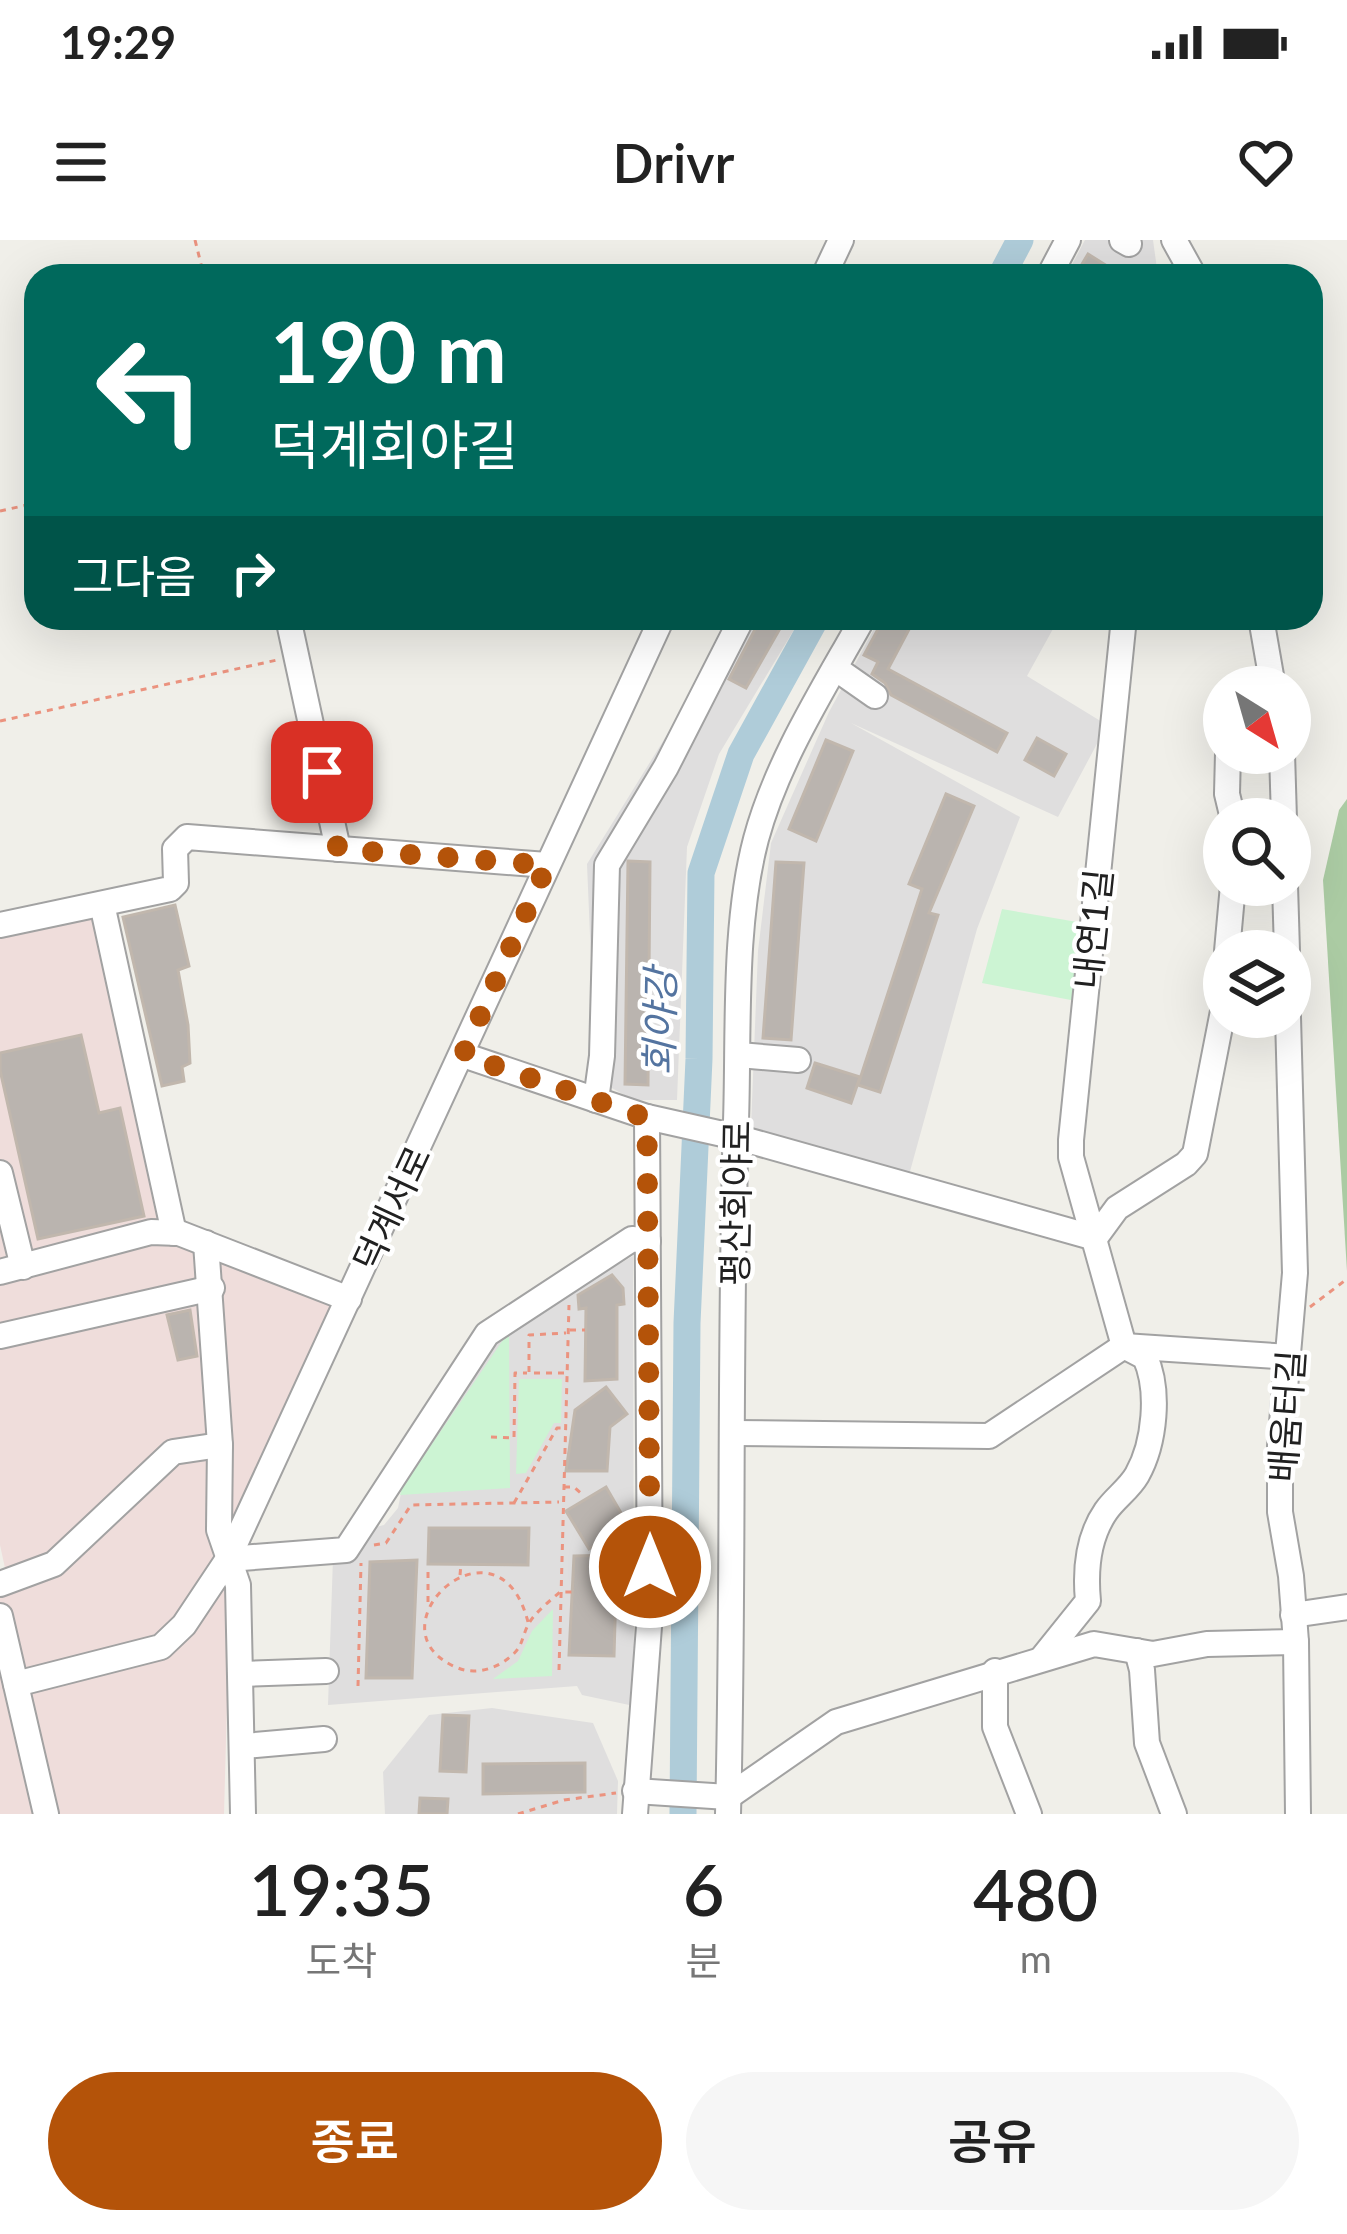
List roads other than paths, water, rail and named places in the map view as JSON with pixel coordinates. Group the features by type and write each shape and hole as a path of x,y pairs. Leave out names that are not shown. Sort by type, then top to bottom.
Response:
{"street":[{"path":"291,630 338,849"},
{"name":"덕계서로","path":"16,1684 161,1647 184,1624 228,1559 656,630"},
{"path":"596,1100 602,1056 607,866 666,766 736,630"},
{"name":"평산회야로","path":"722,1803 733,1432 726,1136 739,1055 742,947 756,840 795,744 856,630"},
{"name":"내연1길","path":"1088,1600 1093,1537 1107,1510 1138,1474 1155,1391 1145,1357 1124,1346 1071,1157 1123,630"},
{"path":"1263,630 1270,666"},
{"path":"835,668 874,696"},
{"path":"0,925 170,889 176,883 175,849 187,837 547,865"},
{"path":"102,904 174,1233"},
{"path":"463,1055 656,1119 1095,1238 1117,1208 1195,1154 1218,1038"},
{"name":"배움터길","path":"1288,1038 1294,1315 1280,1446 1280,1512 1296,1642 1298,1814"},
{"path":"739,1055 798,1060"},
{"path":"656,1119 648,1241 650,1613 644,1800 722,1803 836,1722 1094,1644 1153,1654 1207,1645 1296,1642"},
{"path":"0,1173 12,1269 151,1232 174,1233 349,1299"},
{"path":"228,1559 346,1550 487,1334 632,1239 648,1241"},
{"path":"206,1243 220,1445 219,1530 238,1585 243,1814"},
{"path":"0,1336 212,1288"},
{"path":"733,1432 989,1436 1124,1346 1290,1357"},
{"path":"0,1584 53,1564 173,1452 220,1445"},
{"path":"1042,1657 1088,1600 1100,1624 1129,1649 1142,1670 1148,1743 1174,1814"},
{"path":"1293,1615 1347,1607"},
{"path":"0,1616 46,1814"},
{"path":"241,1674 326,1671"},
{"path":"995,1671 995,1727 1029,1814"},
{"path":"244,1746 324,1739"}],"waterway":[{"name":"회야강","path":"1007,264 1020,240"},
{"name":"회야강","path":"683,1814 687,1323 699,1059 701,873 741,754 809,630"}]}
